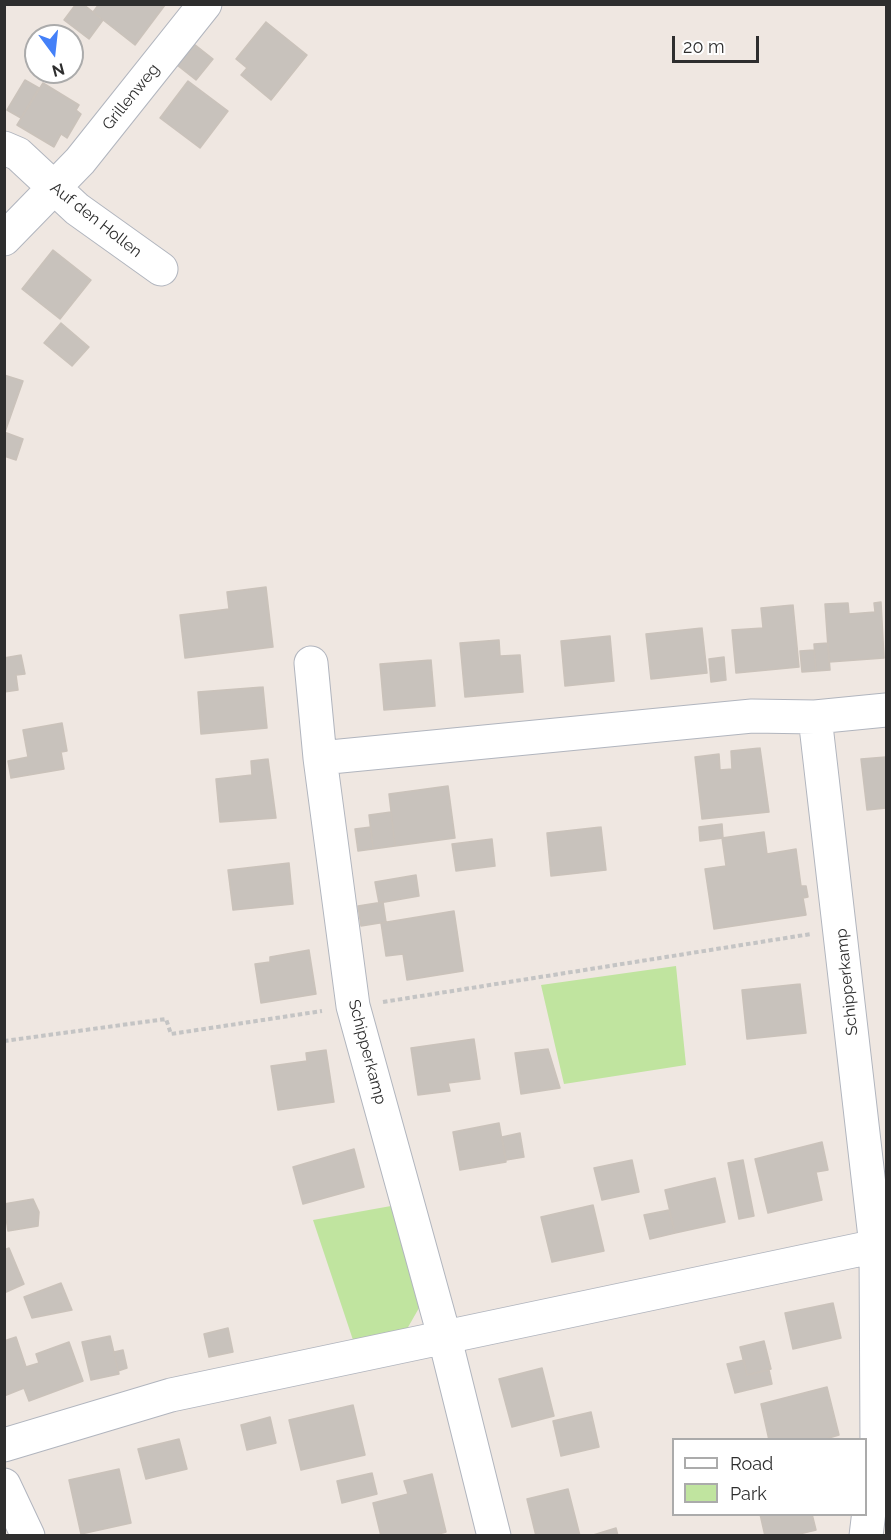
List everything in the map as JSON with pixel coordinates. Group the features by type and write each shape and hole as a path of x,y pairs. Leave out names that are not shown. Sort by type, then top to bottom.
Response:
{"street":[{"name":"Grillenweg","path":"4,240 11,230 55,189 80,161 205,4"},
{"name":"Auf den Hollen","path":"4,148 18,154 77,209 161,269"},
{"name":"Schipperkamp","path":"311,663 320,758 353,1006 445,1339 494,1536"},
{"path":"320,758 752,716 815,717 886,710"},
{"name":"Schipperkamp","path":"815,717 881,1245 877,1445 866,1536"},
{"path":"4,1445 171,1395 445,1339 881,1245"},
{"path":"4,1485 28,1536"}],"path":[{"path":"4,1041 166,1019 171,1034 841,930"}],"green space":[{"path":"676,966 686,1065 564,1084 541,985"},
{"path":"391,1206 419,1308 407,1329 353,1340 313,1220"}],"building":[{"path":"76,4 83,4 103,20 89,39 84,35 84,24 69,24 64,20"},
{"path":"99,4 165,5 135,45 93,12"},
{"path":"266,22 307,55 271,100 241,75 247,68 236,59"},
{"path":"194,44 213,59 196,80 177,65"},
{"path":"188,81 228,111 200,148 160,118"},
{"path":"24,82 24,84 32,84 39,88 21,118 7,110"},
{"path":"42,84 79,105 76,110 81,114 67,138 61,134 54,147 17,125"},
{"path":"53,250 91,280 60,319 22,289"},
{"path":"61,323 89,347 72,366 44,343"},
{"path":"4,375 23,381 5,432 4,432"},
{"path":"4,432 23,439 16,460 4,456"},
{"path":"266,587 273,647 185,658 180,615 229,609 227,592"},
{"path":"881,602 884,658 829,662 825,604 848,603 849,614 875,612 874,603"},
{"path":"793,605 799,667 736,673 732,630 763,628 761,608"},
{"path":"702,628 707,673 651,679 646,634"},
{"path":"610,636 614,681 565,686 561,641"},
{"path":"499,640 500,656 520,655 523,692 465,697 460,643"},
{"path":"828,643 830,670 816,671 814,644"},
{"path":"814,650 816,671 802,672 800,651"},
{"path":"21,655 25,674 16,675 18,690 4,692 4,658"},
{"path":"724,657 726,680 711,682 709,659"},
{"path":"431,660 435,706 384,710 380,664"},
{"path":"263,687 267,728 201,734 198,692"},
{"path":"62,723 67,751 61,752 64,769 11,778 8,761 28,757 23,730"},
{"path":"760,748 769,812 702,819 695,757 719,754 720,770 732,769 731,751"},
{"path":"886,757 886,808 867,810 861,759"},
{"path":"268,759 276,818 220,822 216,779 252,775 251,761"},
{"path":"448,786 455,838 395,846 389,794"},
{"path":"391,812 395,846 373,849 369,815"},
{"path":"722,824 723,838 700,841 699,827"},
{"path":"371,827 373,849 358,851 355,829"},
{"path":"601,827 606,870 551,876 547,833"},
{"path":"764,832 767,854 796,849 801,886 806,886 808,897 803,898 806,915 714,929 705,869 726,866 722,838"},
{"path":"492,839 495,866 456,871 452,844"},
{"path":"289,863 293,904 233,910 228,870"},
{"path":"416,875 419,896 379,903 375,882"},
{"path":"383,902 386,922 361,926 358,906"},
{"path":"454,911 463,971 407,980 403,954 386,956 381,923"},
{"path":"309,950 316,994 261,1003 255,964 270,962 270,957"},
{"path":"800,984 806,1033 747,1039 742,990"},
{"path":"474,1039 480,1079 448,1083 450,1091 418,1095 411,1048"},
{"path":"548,1049 560,1088 521,1094 515,1053"},
{"path":"326,1050 334,1102 278,1110 271,1066 307,1061 306,1053"},
{"path":"499,1123 506,1162 460,1170 453,1132"},
{"path":"520,1133 524,1157 506,1160 502,1137"},
{"path":"822,1142 828,1170 816,1172 822,1200 768,1213 755,1159"},
{"path":"354,1149 364,1187 303,1204 293,1167"},
{"path":"632,1160 639,1192 602,1200 594,1168"},
{"path":"743,1160 754,1216 739,1219 728,1163"},
{"path":"715,1178 725,1222 675,1233 665,1190"},
{"path":"33,1199 39,1212 38,1226 8,1231 4,1204"},
{"path":"593,1205 604,1251 552,1262 541,1217"},
{"path":"669,1210 675,1233 650,1239 644,1215"},
{"path":"9,1248 24,1284 4,1293 4,1250"},
{"path":"61,1283 72,1310 32,1318 24,1297"},
{"path":"833,1303 841,1338 793,1349 785,1313"},
{"path":"228,1328 233,1352 209,1357 204,1334"},
{"path":"110,1336 119,1374 91,1380 82,1342"},
{"path":"16,1337 26,1367 39,1363 36,1354 69,1342 83,1381 29,1401 24,1388 4,1396 4,1341"},
{"path":"764,1341 771,1369 747,1375 740,1347"},
{"path":"123,1350 127,1368 118,1371 114,1352"},
{"path":"744,1360 747,1375 769,1370 772,1384 735,1393 727,1364"},
{"path":"542,1368 554,1416 512,1427 499,1379"},
{"path":"827,1387 839,1435 829,1438 769,1438 761,1404"},
{"path":"353,1405 365,1455 301,1470 289,1420"},
{"path":"591,1412 599,1447 561,1456 553,1421"},
{"path":"270,1417 276,1443 247,1450 241,1425"},
{"path":"179,1439 187,1469 146,1479 138,1449"},
{"path":"119,1469 131,1523 81,1534 69,1480"},
{"path":"372,1473 377,1494 342,1503 337,1481"},
{"path":"432,1474 446,1532 431,1536 381,1536 373,1503 408,1494 404,1481"},
{"path":"568,1489 580,1536 536,1536 527,1499"},
{"path":"760,1516 812,1516 816,1530 791,1536 765,1536"},
{"path":"616,1528 618,1536 590,1536"}]}
